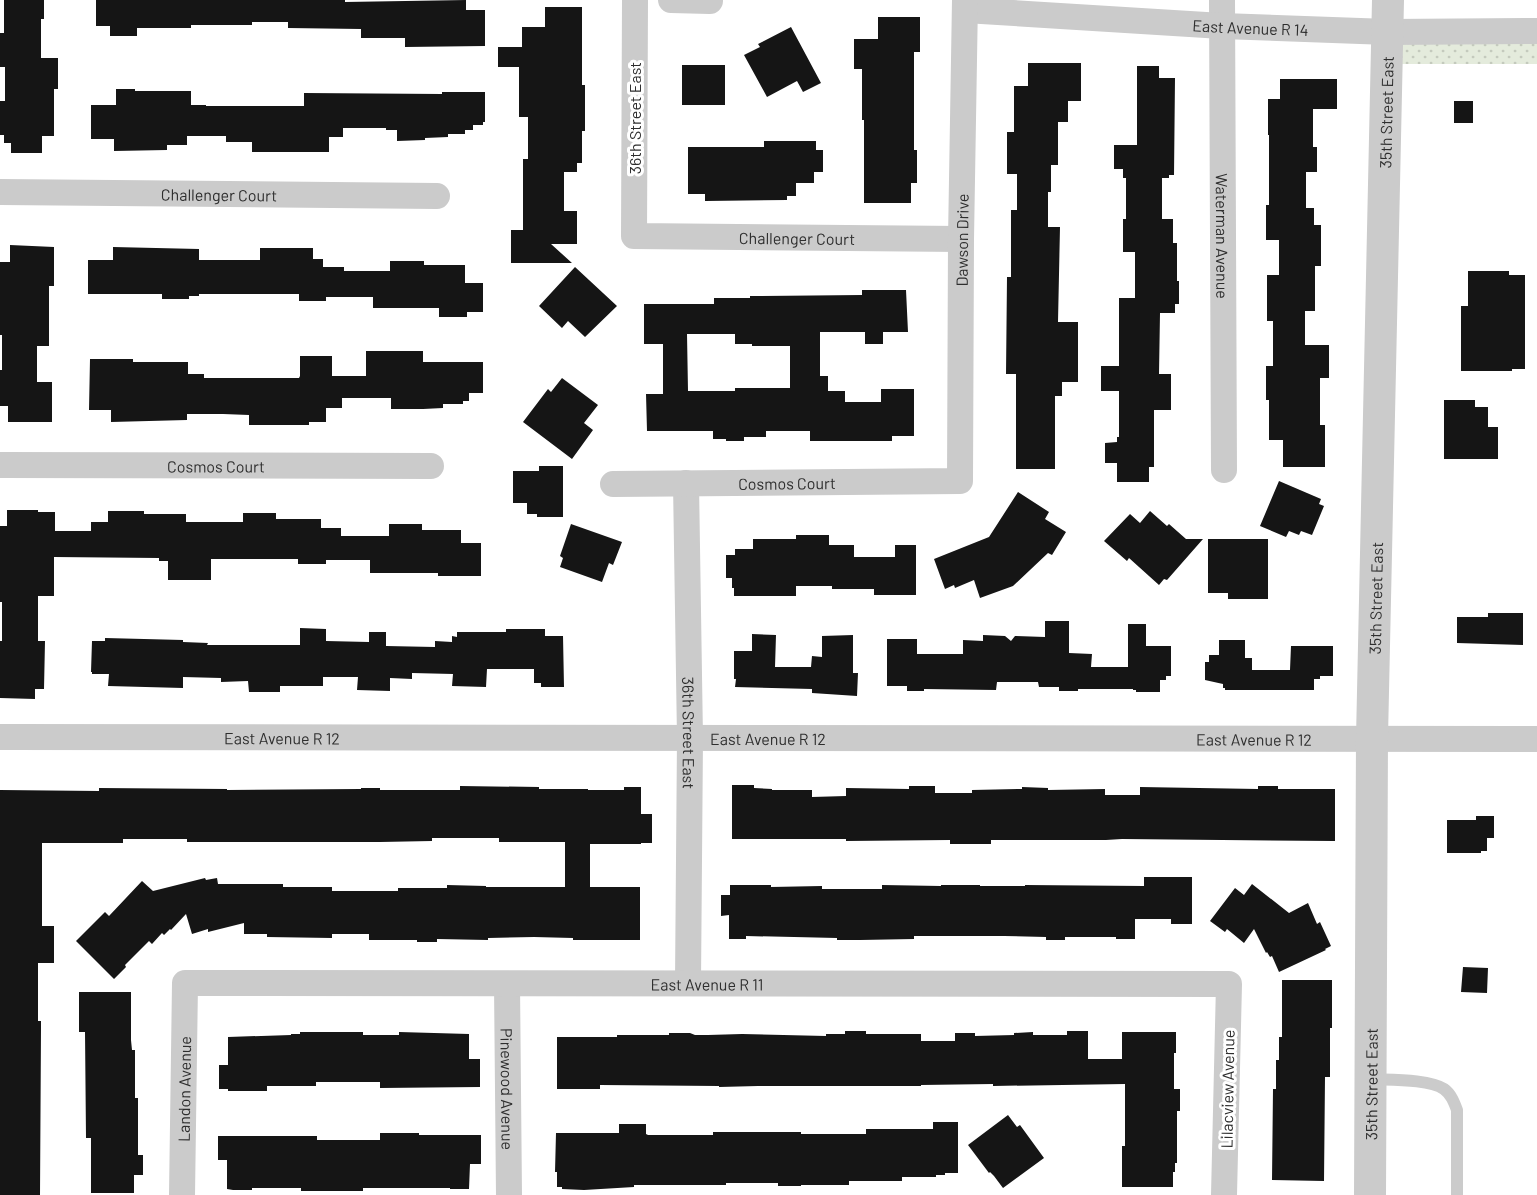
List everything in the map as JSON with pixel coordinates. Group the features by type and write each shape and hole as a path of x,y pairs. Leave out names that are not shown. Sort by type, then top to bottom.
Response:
{"street":[{"name":"36th Street East","path":"634,236 635,0"},
{"path":"671,0 710,1"},
{"name":"Waterman Avenue","path":"1222,0 1224,470"},
{"name":"35th Street East","path":"1370,1195 1372,738 1388,0"},
{"name":"East Avenue R 14","path":"965,5 1222,26 1388,32 1537,31"},
{"name":"Dawson Drive","path":"960,481 965,5"},
{"name":"Challenger Court","path":"0,192 437,196"},
{"name":"Challenger Court","path":"634,236 961,238"},
{"name":"Cosmos Court","path":"0,465 431,466"},
{"name":"Cosmos Court","path":"613,484 960,481"},
{"name":"36th Street East","path":"686,483 690,738 688,983"},
{"name":"East Avenue R 12","path":"0,737 1537,739"},
{"name":"East Avenue R 11","path":"185,983 1229,984"},
{"name":"Landon Avenue","path":"182,1195 185,983"},
{"name":"Pinewood Avenue","path":"507,984 509,1195"},
{"name":"Lilacview Avenue","path":"1224,1195 1229,984"}],"lane":[{"path":"1370,1079 1429,1083 1444,1089 1453,1100 1457,1110 1457,1195"}],"green space":[{"path":"1402,43 1537,43 1537,64 1402,64"}],"building":[{"path":"4,0 44,0 44,19 41,19 41,58 58,58 58,89 54,89 54,136 42,136 42,153 11,153 11,143 4,143 4,135 0,135 0,101 5,101 5,67 0,67 0,33 4,33"},
{"path":"96,0 345,0 345,2 466,0 466,10 485,10 485,46 405,47 405,38 361,38 361,29 288,28 288,22 252,22 252,25 191,25 191,28 137,28 137,36 110,36 110,26 96,26"},
{"path":"545,7 582,7 582,85 585,85 585,131 582,131 582,163 577,163 577,172 564,172 564,211 577,211 577,244 551,244 572,263 511,263 511,230 523,230 523,159 528,159 528,117 519,117 519,67 498,67 498,47 522,47 522,27 545,27"},
{"path":"878,17 920,17 920,52 914,52 914,150 917,150 917,183 911,183 911,203 864,203 862,69 854,69 854,39 878,39"},
{"path":"791,27 821,83 803,92 797,81 767,97 744,55 760,47 758,44"},
{"path":"1028,63 1081,63 1081,101 1068,101 1068,122 1058,122 1058,165 1051,165 1051,192 1048,192 1048,227 1060,227 1058,322 1078,322 1078,382 1062,382 1062,396 1055,396 1055,469 1016,469 1016,374 1006,374 1007,277 1011,277 1011,210 1017,210 1017,174 1007,174 1007,132 1014,132 1014,86 1028,86"},
{"path":"682,65 725,65 725,105 682,105"},
{"path":"1137,66 1159,66 1159,78 1175,78 1174,175 1162,178 1162,219 1173,219 1173,243 1177,243 1179,304 1175,304 1175,313 1160,313 1159,374 1171,374 1171,410 1154,410 1154,467 1149,467 1149,482 1117,482 1117,463 1105,463 1105,443 1117,442 1117,437 1119,437 1119,391 1101,391 1101,366 1119,366 1119,298 1135,298 1135,252 1123,252 1126,178 1123,178 1123,169 1114,169 1114,145 1137,145"},
{"path":"1280,79 1337,79 1337,109 1313,109 1313,147 1317,147 1317,172 1306,172 1306,208 1314,208 1314,225 1321,225 1321,266 1315,266 1315,311 1305,311 1305,345 1329,345 1329,378 1320,378 1320,425 1325,425 1325,467 1283,467 1283,440 1269,440 1266,366 1273,366 1273,321 1267,321 1267,275 1279,275 1279,240 1266,240 1266,205 1269,205 1268,99 1280,99"},
{"path":"116,89 191,91 191,105 206,106 304,106 304,93 485,92 485,122 483,125 473,125 473,130 465,130 465,134 448,134 448,137 425,138 425,140 397,141 397,130 386,130 386,128 343,128 343,137 329,137 329,152 252,152 252,142 226,142 226,136 187,136 187,145 167,145 167,150 114,151 114,139 91,139 91,105 116,105"},
{"path":"1454,101 1473,101 1473,123 1454,123"},
{"path":"764,141 816,141 816,150 823,150 823,172 814,172 814,183 796,183 796,196 787,196 787,200 705,201 705,194 688,194 688,147 764,147"},
{"path":"10,245 54,247 54,286 49,286 49,346 37,346 37,382 52,382 52,422 8,422 8,406 0,406 2,335 0,335 0,262 10,262"},
{"path":"113,247 199,249 199,260 260,260 260,248 313,248 313,259 323,259 323,267 344,267 344,271 390,271 390,261 424,261 424,265 465,265 465,283 483,283 483,312 467,312 467,317 439,317 439,308 373,308 373,297 326,297 326,301 299,301 299,294 199,294 199,296 189,296 189,299 162,299 162,294 88,294 88,260 113,260"},
{"path":"575,267 617,306 585,337 568,321 562,328 539,306"},
{"path":"1468,271 1509,271 1509,275 1525,275 1525,369 1461,371 1461,306 1468,306"},
{"path":"862,290 906,290 908,332 883,332 883,344 865,344 865,332 820,332 820,376 828,376 828,391 845,391 845,402 881,402 881,389 914,389 914,436 892,436 892,441 810,441 810,431 766,431 766,437 744,437 744,441 726,441 726,439 713,439 713,431 647,431 646,394 663,394 663,344 644,344 644,304 714,304 714,298 750,298 750,296 862,295","holes":["687,334 735,334 735,344 790,346 790,388 688,391"]},
{"path":"366,351 423,351 423,362 483,362 483,393 469,393 469,401 463,401 463,404 443,404 443,408 423,409 391,409 391,398 342,398 342,408 326,408 326,422 309,422 309,425 249,425 249,415 223,414 187,414 187,420 111,422 111,410 89,410 90,359 188,362 188,374 204,374 204,378 299,378 300,356 332,356 332,376 366,376"},
{"path":"562,378 598,405 584,423 593,430 572,459 523,422 548,389 551,392"},
{"path":"1444,400 1475,400 1475,407 1488,407 1488,427 1498,427 1498,459 1444,459"},
{"path":"539,466 563,466 563,517 537,517 537,514 527,514 527,503 513,503 513,471 539,471"},
{"path":"1279,481 1321,499 1319,504 1324,506 1312,535 1301,531 1299,535 1289,531 1286,537 1260,526"},
{"path":"1018,492 1049,512 1045,519 1066,532 1052,555 1048,553 1013,586 980,598 974,580 955,588 954,585 945,589 934,559 989,537"},
{"path":"7,510 55,512 55,531 91,531 91,522 108,522 108,511 186,514 186,522 243,522 243,513 276,513 276,519 321,519 321,528 341,528 341,536 389,536 389,524 422,524 422,530 461,530 461,543 481,543 481,576 438,576 438,573 370,573 370,560 326,560 326,564 298,564 298,559 211,559 211,580 168,580 168,561 159,561 159,558 54,557 54,596 38,596 38,641 45,641 44,689 35,689 35,699 0,698 2,602 0,602 0,526 7,526"},
{"path":"1150,511 1186,539 1203,539 1167,580 1164,579 1159,585 1129,558 1127,561 1104,541 1130,514 1140,523"},
{"path":"571,524 622,542 613,565 609,563 602,582 560,567 563,558 560,556"},
{"path":"796,535 829,535 829,545 854,545 854,557 895,557 895,545 916,545 916,595 874,595 874,589 796,586 796,596 734,596 732,578 726,578 726,555 735,555 735,549 753,549 753,539 796,539"},
{"path":"1208,539 1268,539 1268,599 1228,599 1228,593 1208,593"},
{"path":"1488,613 1523,613 1523,645 1457,643 1457,617 1488,617"},
{"path":"1045,621 1069,621 1069,653 1092,654 1091,667 1128,667 1128,624 1146,624 1146,646 1171,646 1171,676 1166,676 1166,680 1160,680 1160,692 1136,692 1133,689 1059,691 1059,687 1039,687 1038,682 997,682 996,690 924,689 924,691 907,691 907,686 887,686 887,639 917,639 917,654 963,654 963,640 983,641 983,635 1005,636 1011,641 1015,636 1045,637"},
{"path":"300,628 326,629 326,641 369,642 369,632 386,632 386,646 435,647 435,641 452,642 452,636 457,637 457,632 545,629 545,636 563,636 564,687 541,687 541,683 534,683 534,669 487,669 486,687 452,686 453,674 412,673 412,679 390,678 390,691 357,690 358,677 323,677 323,686 280,686 280,692 249,692 248,681 221,682 221,678 183,677 183,688 108,686 109,674 92,674 91,672 92,641 105,641 105,638 183,640 183,642 208,643 207,645 300,645"},
{"path":"752,634 776,635 775,667 811,667 812,656 822,657 822,636 853,635 853,673 858,673 857,696 812,693 812,689 735,687 734,651 752,651"},
{"path":"1219,640 1245,640 1245,658 1252,658 1252,670 1290,670 1291,646 1333,646 1333,676 1320,676 1320,679 1314,679 1314,690 1225,690 1223,684 1205,680 1205,662 1209,662 1209,655 1219,655"},
{"path":"732,785 754,785 754,788 772,790 812,790 812,797 846,796 846,788 909,789 909,786 935,786 935,793 972,793 972,790 1022,789 1022,787 1048,788 1048,790 1105,789 1105,795 1140,795 1140,787 1258,789 1258,786 1278,786 1278,789 1335,789 1335,841 991,840 991,844 950,844 950,840 732,839"},
{"path":"460,786 588,790 624,790 624,787 641,787 641,814 652,814 652,843 590,844 590,887 640,887 640,940 573,940 573,938 534,937 488,938 488,940 437,939 437,942 417,942 417,940 369,940 369,934 332,934 332,938 267,937 267,934 244,934 244,923 192,934 186,914 171,930 164,935 162,933 152,944 149,941 114,979 76,941 105,912 109,916 142,881 153,891 205,878 206,880 217,878 218,884 332,887 332,891 398,891 398,888 447,888 447,885 565,887 565,842 499,842 499,838 432,838 432,841 380,842 187,842 187,839 123,839 123,843 42,843 42,926 54,926 54,963 38,963 38,1021 41,1021 40,1195 0,1195 0,790 380,788 380,790 460,790"},
{"path":"1476,816 1494,816 1494,838 1487,838 1487,851 1447,853 1447,820 1476,820"},
{"path":"1144,877 1192,877 1192,924 1171,924 1171,919 1135,919 1135,939 1065,937 1065,940 1046,940 1046,937 914,936 914,939 837,940 837,938 746,936 746,939 729,939 729,915 721,916 721,895 730,895 730,885 822,886 822,889 882,889 882,885 1144,886"},
{"path":"1252,884 1289,913 1308,903 1317,924 1320,922 1331,946 1279,972 1272,956 1266,953 1254,929 1244,943 1227,929 1225,932 1210,921 1235,888 1244,895"},
{"path":"1463,967 1488,968 1487,993 1461,992"},
{"path":"1282,980 1332,980 1330,1077 1325,1077 1324,1181 1272,1180 1273,1089 1276,1089 1279,1037 1282,1037"},
{"path":"79,992 131,992 131,1040 132,1050 135,1050 135,1098 138,1098 138,1155 143,1155 143,1175 134,1175 134,1193 91,1193 91,1138 86,1138 85,1032 79,1032"},
{"path":"845,1031 866,1031 866,1034 921,1034 921,1041 955,1041 955,1033 975,1033 975,1036 1033,1032 1033,1035 1067,1035 1067,1031 1088,1031 1088,1059 1122,1059 1122,1032 1176,1032 1174,1089 1180,1089 1180,1111 1177,1111 1177,1163 1175,1163 1175,1172 1173,1172 1173,1187 1122,1187 1122,1146 1125,1146 1125,1084 719,1087 600,1085 600,1089 557,1089 557,1037 617,1037 617,1035 669,1035 669,1033 826,1036 826,1034 845,1034"},
{"path":"300,1032 363,1032 363,1035 399,1035 399,1032 469,1034 469,1059 480,1059 480,1087 380,1088 380,1082 316,1082 316,1086 267,1086 267,1091 219,1089 219,1065 228,1065 228,1037 291,1035 300,1034"},
{"path":"1008,1115 1017,1127 1020,1125 1044,1158 1003,1188 968,1145"},
{"path":"933,1122 958,1122 958,1173 945,1173 945,1175 936,1175 936,1177 902,1177 902,1181 849,1181 849,1185 778,1186 778,1183 726,1183 726,1185 634,1185 634,1187 584,1190 557,1187 556,1133 619,1133 619,1124 646,1124 648,1135 713,1135 713,1132 866,1134 866,1129 933,1129"},
{"path":"380,1133 481,1135 481,1164 470,1164 469,1189 363,1188 363,1191 301,1191 301,1188 252,1188 252,1190 233,1190 227,1189 227,1160 218,1160 218,1136 317,1136 317,1140 380,1140"}]}
